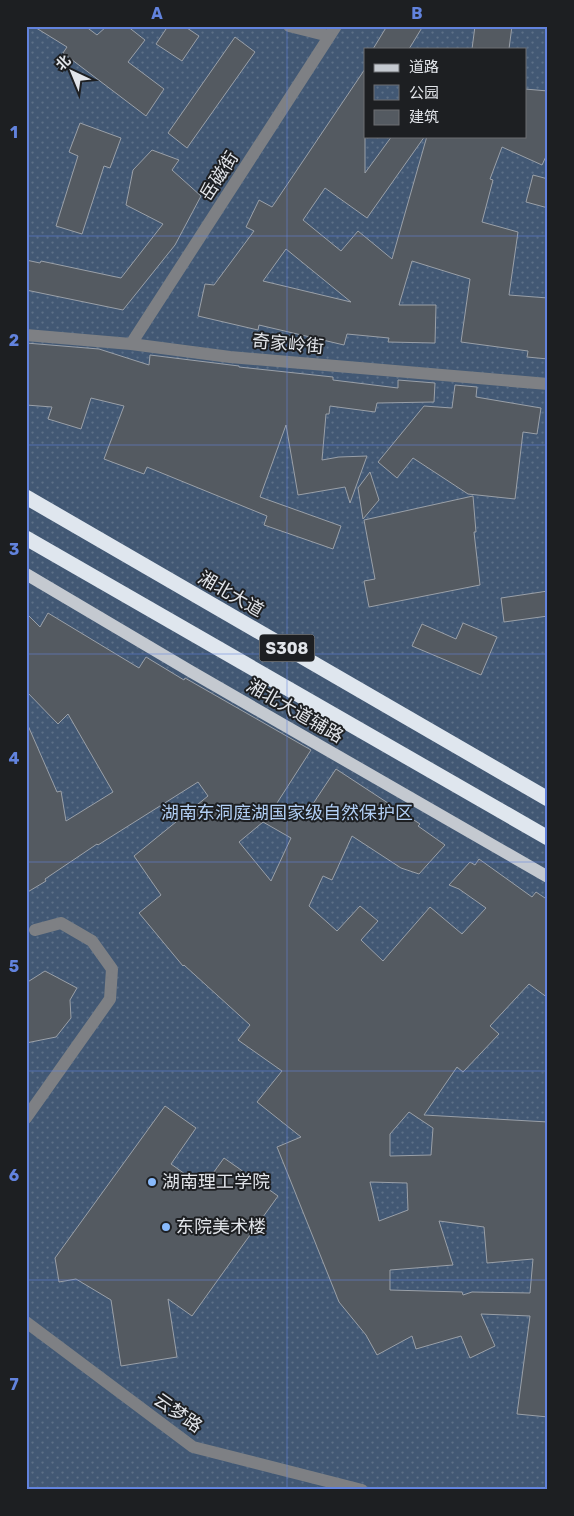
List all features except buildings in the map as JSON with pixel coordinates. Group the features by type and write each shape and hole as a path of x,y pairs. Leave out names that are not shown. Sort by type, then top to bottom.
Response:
{"highway":[{"name":"湘北大道","path":"26,497 548,799"},
{"name":"S308","path":"26,538 548,838"}],"main road":[{"name":"湘北大道辅路","path":"26,574 198,676 548,877"}],"street":[{"path":"289,26 333,31"},
{"name":"岳磁街","path":"132,344 333,31"},
{"name":"奇家岭街","path":"26,335 132,344 230,357 548,384"},
{"path":"26,1118 110,999 112,969 92,941 61,923 35,930"},
{"name":"云梦路","path":"26,1322 193,1446 362,1490"}],"green space":[{"name":"湖南东洞庭湖国家级自然保护区","path":"26,26 548,26 548,1490 26,1490"}],"place":[{"name":"湖南理工学院","path":"152,1182"},
{"name":"东院美术楼","path":"166,1227"}]}
